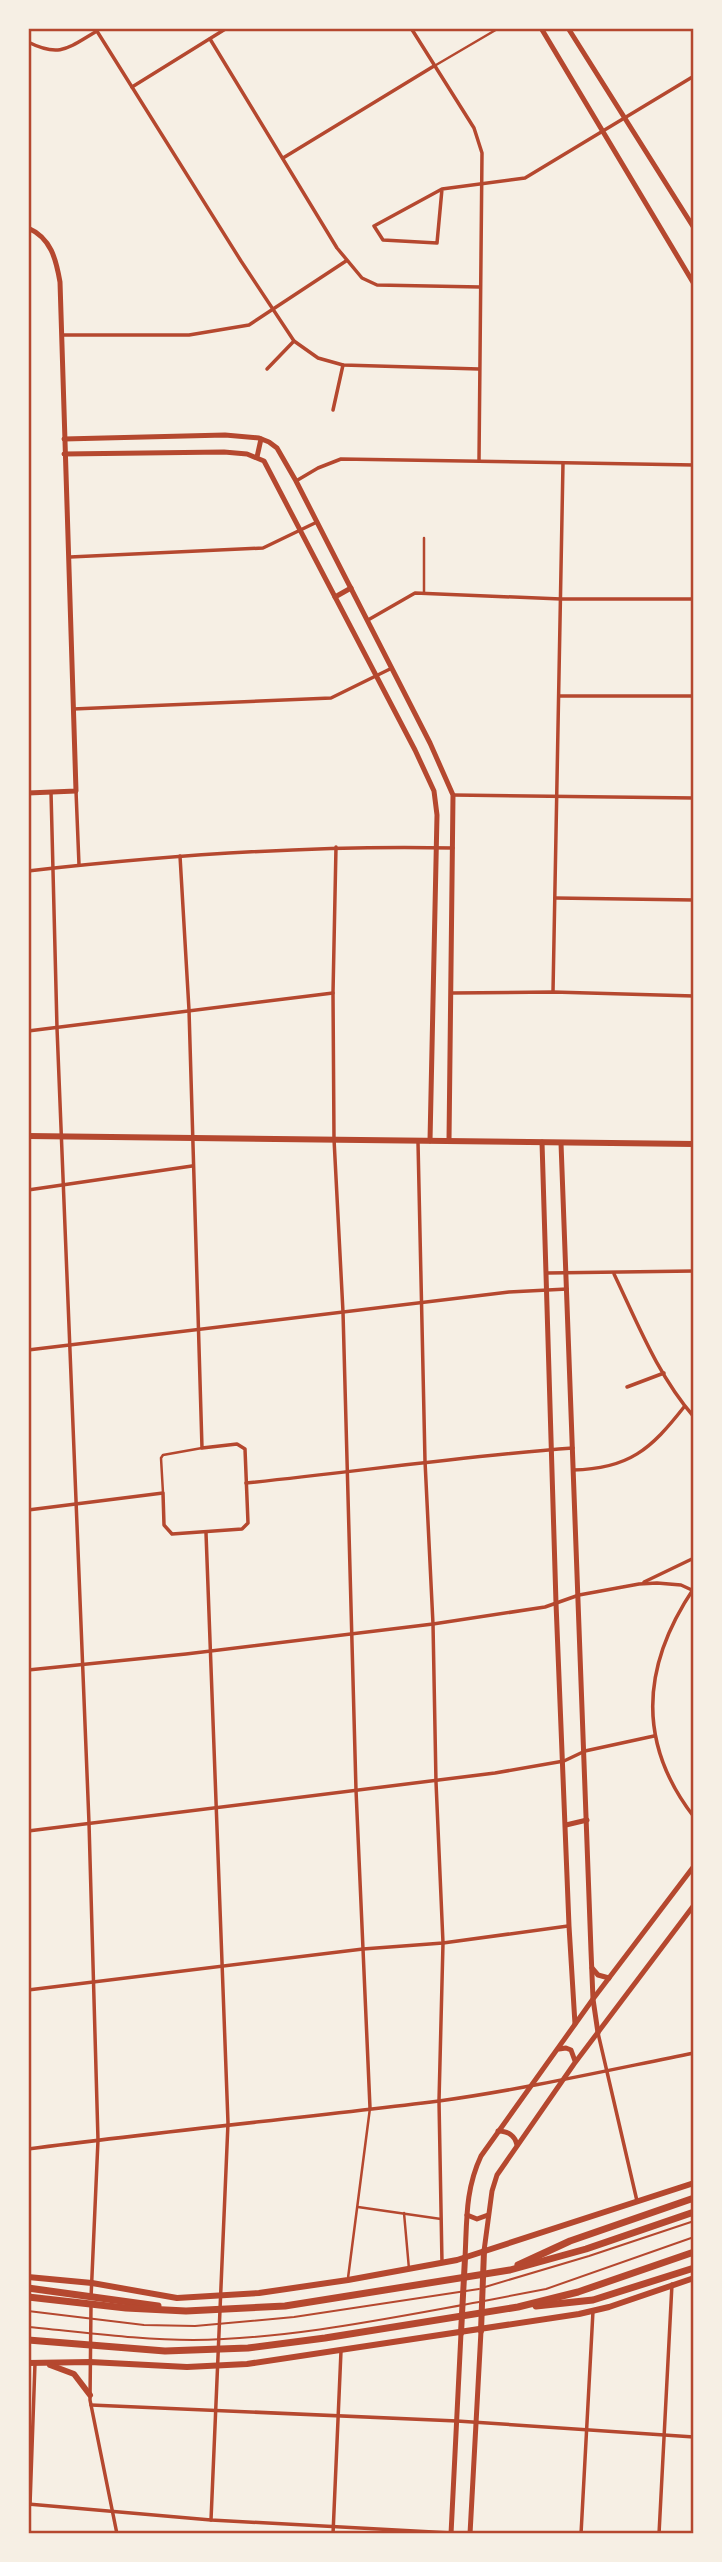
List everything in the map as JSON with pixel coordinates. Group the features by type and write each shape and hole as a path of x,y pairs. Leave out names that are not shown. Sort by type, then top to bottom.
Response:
{"highway":[{"path":"510,2270 570,2241 694,2198"},
{"path":"28,2297 126,2308 186,2311 285,2306 510,2270 586,2249 694,2212"},
{"path":"28,2342 165,2351 248,2348 326,2338 518,2307 590,2288 694,2252"},
{"path":"518,2307 563,2305 593,2300 694,2268"},
{"path":"28,2288 112,2298 186,2311"}],"main road":[{"path":"28,1136 694,1144"},
{"path":"28,2277 177,2298 259,2293 465,2258 694,2183"},
{"path":"481,2330 485,2251"},
{"path":"461,2333 465,2258"},
{"path":"35,2363 217,2366 341,2351 593,2311 694,2277"},
{"path":"35,2363 75,2374 90,2395"}],"street":[{"path":"132,87 227,28"},
{"path":"411,28 474,128 482,153 479,461"},
{"path":"283,158 499,28"},
{"path":"541,28 694,285"},
{"path":"568,28 694,228"},
{"path":"28,42 45,51 56,51 65,49 96,30 272,311 294,341 318,358 343,365 479,369"},
{"path":"209,38 346,261 362,278 377,285 481,288"},
{"path":"442,188 437,243 386,242 374,226 442,188 525,178 694,76"},
{"path":"28,228 42,236 57,263 62,335 79,865"},
{"path":"62,335 189,335 249,326 346,261"},
{"path":"267,369 294,341"},
{"path":"333,410 343,365"},
{"path":"64,439 225,435 261,439 277,448 296,481 430,743 453,795 449,1141"},
{"path":"257,457 261,439"},
{"path":"64,454 224,452 257,457 264,461 434,791 437,815 430,1141"},
{"path":"296,481 341,459 694,464"},
{"path":"554,992 563,463"},
{"path":"68,557 263,548 317,522"},
{"path":"424,538 424,593"},
{"path":"335,597 351,588"},
{"path":"368,620 415,593 694,599"},
{"path":"73,709 331,698 392,668"},
{"path":"559,696 694,696"},
{"path":"415,750 430,743"},
{"path":"28,793 76,791"},
{"path":"51,792 57,1028 89,1823 98,2140 90,2395 117,2534"},
{"path":"453,795 694,798"},
{"path":"28,871 180,856 336,847 453,848"},
{"path":"336,847 332,993 334,1139 343,1312 356,1790 370,2108 348,2280"},
{"path":"180,856 189,1010 202,1448"},
{"path":"555,898 694,900"},
{"path":"452,993 554,992 694,996"},
{"path":"28,1031 332,993"},
{"path":"418,1141 425,1461 443,1943 439,2101 442,2263"},
{"path":"542,1142 556,1603 575,2024"},
{"path":"561,1143 593,1999 606,2071 637,2201"},
{"path":"28,1190 193,1166"},
{"path":"547,1273 694,1271"},
{"path":"619,1288 624,1273"},
{"path":"614,1274 643,1342 694,1417"},
{"path":"28,1350 421,1303 567,1289"},
{"path":"626,1387 664,1373"},
{"path":"573,1470 614,1466 636,1455 664,1432 684,1406"},
{"path":"237,1444 243,1446 246,1483 246,1527 175,1535 168,1532 164,1525 163,1455 237,1444"},
{"path":"246,1483 348,1473 425,1461 573,1448"},
{"path":"28,1510 163,1493"},
{"path":"206,1532 228,2123 211,2520"},
{"path":"639,1584 694,1558"},
{"path":"28,1670 433,1624 545,1606 579,1595 639,1584 673,1584 694,1590 674,1621 657,1664 652,1712 654,1736 668,1779 694,1817"},
{"path":"28,1831 436,1782 564,1761 585,1751 654,1736"},
{"path":"566,1825 587,1820"},
{"path":"465,2258 472,2176 481,2156 593,1999 694,1866"},
{"path":"485,2251 488,2215 497,2175 574,2064 694,1905"},
{"path":"28,1990 569,1926"},
{"path":"592,1969 598,1975 609,1978"},
{"path":"557,2050 571,2050 575,2058 574,2064"},
{"path":"28,2149 228,2123 439,2101 562,2081 694,2053"},
{"path":"498,2131 512,2135 517,2146"},
{"path":"356,2207 441,2219"},
{"path":"404,2213 409,2269"},
{"path":"467,2214 477,2219 488,2215"},
{"path":"659,2534 672,2284"},
{"path":"581,2534 593,2311"},
{"path":"35,2363 29,2505 113,2514 470,2534 481,2330"},
{"path":"451,2533 461,2333"},
{"path":"333,2534 341,2351"},
{"path":"91,2405 476,2422 694,2437"}],"lane":[{"path":"28,2311 144,2325 195,2326 295,2317 480,2288 553,2268 694,2221"},
{"path":"28,2326 142,2338 195,2340 344,2325 546,2289 694,2237"}]}
